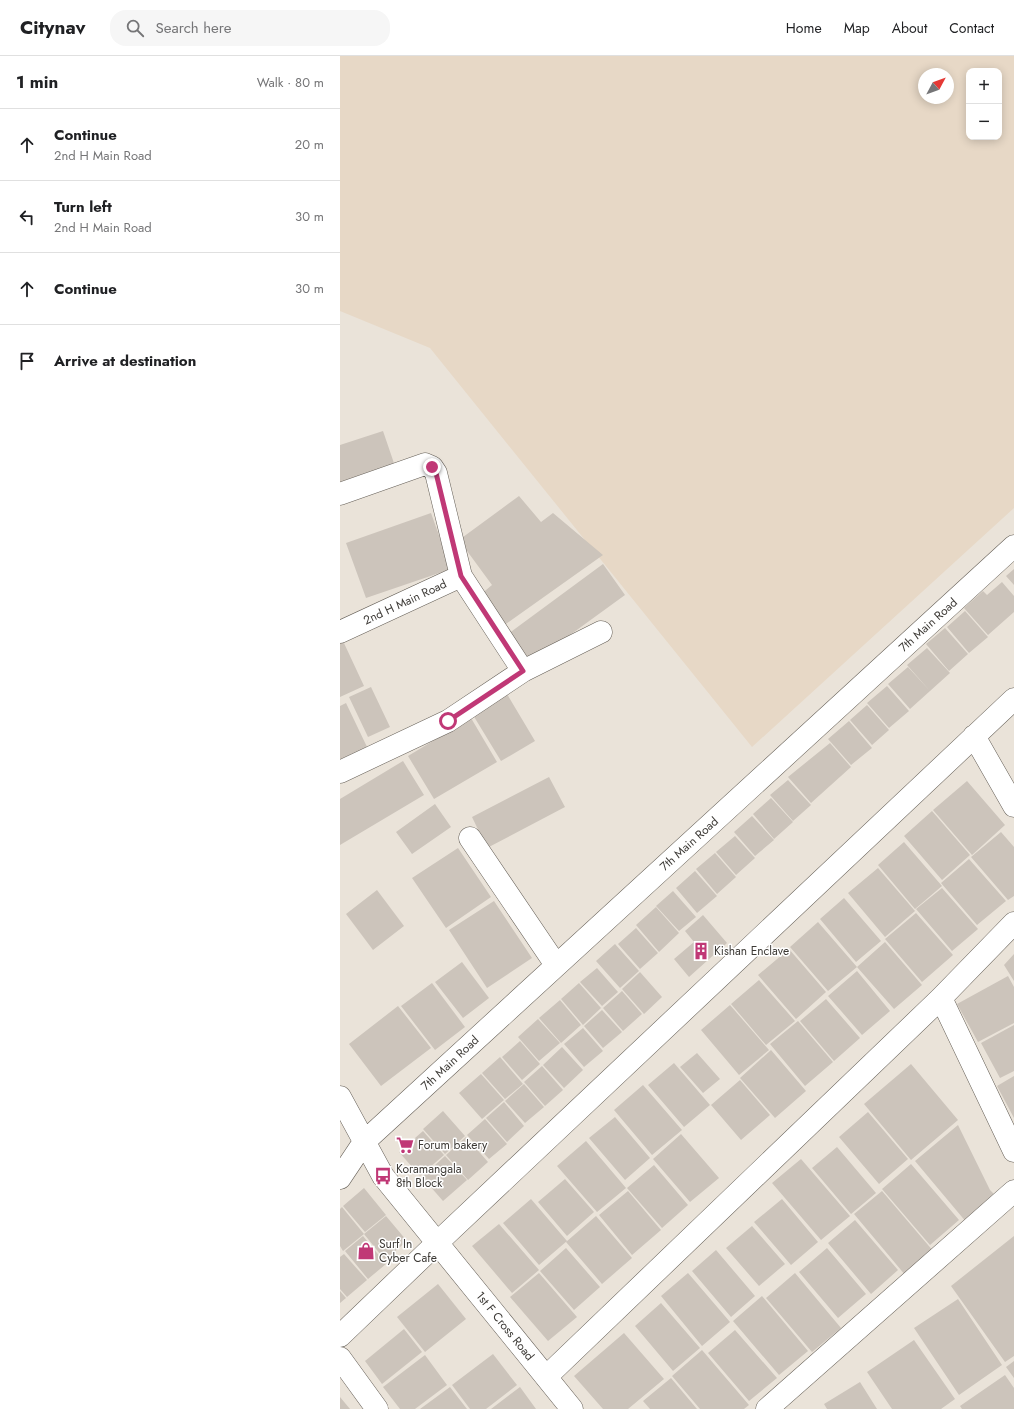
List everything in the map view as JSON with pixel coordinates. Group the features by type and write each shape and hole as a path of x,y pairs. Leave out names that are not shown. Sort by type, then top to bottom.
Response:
{"street":[{"path":"340,494 425,464 432,467 436,473 461,576"},
{"name":"7th Main Road","path":"340,1178 364,1142 1014,546"},
{"name":"2nd H Main Road","path":"340,632 461,576 523,671"},
{"path":"340,772 448,721 523,671 601,632"},
{"path":"340,1336 1014,699"},
{"path":"974,736 1014,806"},
{"path":"470,838 556,965"},
{"path":"546,1377 941,998 1014,923"},
{"path":"941,998 1014,1151"},
{"name":"1st F Cross Road","path":"340,1097 383,1176 572,1409"},
{"path":"340,1147 364,1142"},
{"path":"767,1409 1014,1191"},
{"path":"340,1358 377,1409"}],"shaded area":[{"path":"340,56 1014,56 1014,508 752,747 430,348 340,311"}],"building":[{"path":"383,431 397,472 340,490 340,445"},
{"path":"519,496 541,522 553,513 603,555 503,626 480,595 492,585 459,540"},
{"path":"431,513 451,569 366,598 346,543"},
{"path":"603,564 625,595 530,664 508,634"},
{"path":"1014,569 1014,585 1006,576"},
{"path":"1002,582 1014,596 1014,612 988,635 964,608 983,591 987,595"},
{"path":"965,611 988,637 969,653 947,627"},
{"path":"945,628 968,654 949,671 926,644"},
{"path":"343,641 364,686 340,697 340,642"},
{"path":"927,648 950,673 930,691 907,665"},
{"path":"908,667 930,691 910,709 888,684"},
{"path":"887,686 909,711 889,728 867,703"},
{"path":"371,687 390,727 368,737 349,697"},
{"path":"507,694 535,741 501,761 473,715"},
{"path":"346,703 368,749 340,762 340,706"},
{"path":"867,705 889,730 872,745 850,720"},
{"path":"471,718 497,762 434,799 408,756"},
{"path":"849,721 872,748 851,765 828,739"},
{"path":"830,743 851,767 811,803 788,777"},
{"path":"403,761 424,795 340,845 340,799"},
{"path":"549,777 565,807 487,848 472,817"},
{"path":"788,780 811,805 793,821 770,795"},
{"path":"967,781 1005,825 972,855 933,810"},
{"path":"771,798 793,822 774,839 753,814"},
{"path":"435,804 451,827 412,854 396,832"},
{"path":"932,811 970,855 942,880 904,836"},
{"path":"752,816 774,840 755,856 734,832"},
{"path":"1001,832 1014,847 1014,896 1008,900 971,857"},
{"path":"735,836 755,858 736,875 716,852"},
{"path":"904,842 942,886 915,909 878,865"},
{"path":"458,848 491,897 446,928 412,878"},
{"path":"715,853 736,877 717,894 696,869"},
{"path":"969,859 1006,901 977,925 941,883"},
{"path":"878,868 915,911 885,937 848,893"},
{"path":"695,871 717,896 697,913 676,888"},
{"path":"942,888 978,929 952,951 916,909"},
{"path":"377,890 404,926 373,950 346,914"},
{"path":"673,891 696,917 679,931 656,906"},
{"path":"844,898 881,941 856,962 820,919"},
{"path":"494,901 532,958 487,988 449,930"},
{"path":"656,907 679,933 659,952 636,925"},
{"path":"916,913 953,955 922,982 885,939"},
{"name":"Kishan Enclave","path":"703,915 727,943 689,977 674,959 694,942 685,931"},
{"path":"818,922 857,967 828,991 790,947"},
{"path":"636,928 658,953 640,969 618,944"},
{"path":"885,942 922,985 894,1009 857,967"},
{"path":"615,944 639,971 620,988 596,961"},
{"path":"789,949 826,992 796,1019 758,975"},
{"path":"1014,954 1014,981 1004,965"},
{"path":"462,962 489,998 463,1018 435,982"},
{"path":"597,968 618,992 602,1006 580,982"},
{"path":"857,971 890,1011 862,1035 828,996"},
{"path":"640,972 662,997 644,1014 622,989"},
{"path":"1008,976 1014,987 1014,1023 978,1042 957,1004"},
{"path":"759,980 795,1021 766,1045 731,1004"},
{"path":"432,983 465,1027 435,1050 401,1006"},
{"path":"579,983 601,1008 583,1025 561,999"},
{"path":"622,991 642,1014 623,1031 603,1008"},
{"path":"826,999 860,1038 834,1061 800,1021"},
{"path":"560,1000 581,1025 561,1043 539,1018"},
{"path":"730,1005 769,1050 739,1075 701,1030"},
{"path":"398,1006 431,1048 381,1086 349,1044"},
{"path":"602,1010 622,1032 603,1048 584,1026"},
{"path":"538,1019 560,1043 539,1061 518,1037"},
{"path":"798,1021 833,1062 805,1086 770,1044"},
{"path":"1014,1025 1014,1071 1000,1078 981,1043"},
{"path":"583,1028 603,1051 584,1067 564,1044"},
{"path":"520,1041 540,1064 522,1080 502,1057"},
{"path":"562,1047 583,1070 564,1088 543,1065"},
{"path":"771,1050 806,1091 775,1118 740,1078"},
{"path":"697,1053 720,1079 703,1093 680,1067"},
{"path":"500,1057 523,1084 505,1099 482,1073"},
{"path":"674,1063 710,1105 684,1127 648,1085"},
{"path":"911,1064 958,1120 911,1160 864,1104"},
{"path":"542,1066 563,1090 545,1106 524,1082"},
{"path":"481,1074 504,1100 482,1119 459,1093"},
{"path":"1014,1076 1014,1118 997,1086"},
{"path":"740,1080 770,1115 741,1140 711,1105"},
{"path":"524,1084 544,1107 525,1123 505,1101"},
{"path":"643,1085 682,1130 652,1155 614,1110"},
{"path":"504,1102 524,1126 507,1142 486,1118"},
{"path":"443,1111 465,1136 445,1154 423,1129"},
{"path":"868,1112 908,1159 879,1184 839,1137"},
{"path":"615,1117 650,1158 625,1180 589,1138"},
{"path":"485,1119 507,1144 489,1159 467,1135"},
{"path":"958,1125 990,1190 997,1197 967,1223 915,1161"},
{"path":"423,1131 444,1155 420,1176 399,1152"},
{"path":"681,1134 719,1178 690,1202 653,1159"},
{"path":"466,1137 488,1162 468,1180 446,1155"},
{"path":"586,1141 626,1188 597,1212 557,1166"},
{"path":"837,1147 876,1193 851,1214 812,1168"},
{"path":"445,1156 467,1180 443,1201 422,1177"},
{"path":"801,1159 850,1216 821,1240 772,1183"},
{"path":"911,1164 959,1220 930,1245 882,1189"},
{"path":"654,1165 688,1205 662,1228 627,1188"},
{"path":"565,1179 594,1212 567,1236 538,1202"},
{"path":"364,1188 386,1215 365,1232 343,1206"},
{"path":"628,1191 661,1230 632,1255 599,1215"},
{"path":"882,1191 934,1252 906,1276 854,1214"},
{"path":"531,1199 567,1241 539,1265 503,1223"},
{"path":"782,1199 818,1242 791,1265 754,1222"},
{"path":"342,1207 364,1234 343,1251 340,1246 340,1209"},
{"path":"386,1216 407,1241 385,1260 364,1234"},
{"path":"596,1216 632,1258 602,1284 566,1242"},
{"path":"855,1220 898,1270 871,1294 828,1243"},
{"path":"499,1224 539,1270 512,1293 472,1246"},
{"path":"752,1226 785,1264 759,1286 726,1248"},
{"path":"363,1236 386,1264 368,1279 345,1251"},
{"path":"1014,1236 1014,1356 1005,1362 951,1286"},
{"path":"566,1248 600,1287 574,1310 540,1271"},
{"path":"827,1248 866,1294 838,1318 799,1272"},
{"path":"716,1250 755,1296 731,1317 692,1271"},
{"path":"344,1254 367,1280 347,1297 340,1289 340,1257"},
{"path":"539,1273 577,1317 548,1341 510,1297"},
{"path":"688,1273 730,1322 702,1346 661,1296"},
{"path":"795,1273 841,1328 812,1352 766,1298"},
{"path":"438,1284 466,1319 425,1352 397,1317"},
{"path":"340,1291 346,1298 340,1303"},
{"path":"762,1296 808,1351 779,1375 733,1321"},
{"path":"958,1299 1002,1365 959,1395 914,1328"},
{"path":"661,1303 700,1348 673,1371 635,1326"},
{"path":"404,1329 422,1352 382,1384 365,1361"},
{"path":"735,1330 777,1378 749,1401 708,1353"},
{"path":"624,1333 664,1379 628,1409 603,1409 574,1376"},
{"path":"914,1340 955,1399 941,1409 892,1409 867,1372"},
{"path":"702,1350 749,1405 744,1409 700,1409 672,1376"},
{"path":"493,1354 517,1385 486,1409 470,1409 452,1385"},
{"path":"425,1355 447,1385 415,1409 400,1409 383,1387"},
{"path":"1014,1361 1014,1378 1006,1367"},
{"path":"1005,1375 1014,1388 1014,1409 962,1409 960,1406"},
{"path":"671,1378 697,1409 650,1409 643,1401"},
{"path":"860,1382 877,1409 827,1409 824,1404"},
{"path":"450,1387 467,1409 420,1409"},
{"path":"520,1387 536,1409 491,1409"},
{"path":"340,1397 350,1409 340,1409"}],"place":[{"name":"Kishan Enclave","path":"701,951"},
{"name":"Forum bakery","path":"405,1145"},
{"name":"Koramangala 8th Block","path":"383,1176"},
{"name":"Surf In Cyber Cafe","path":"366,1251"}],"route":[{"path":"432,467 436,473 461,576 523,671 448,721"}]}
